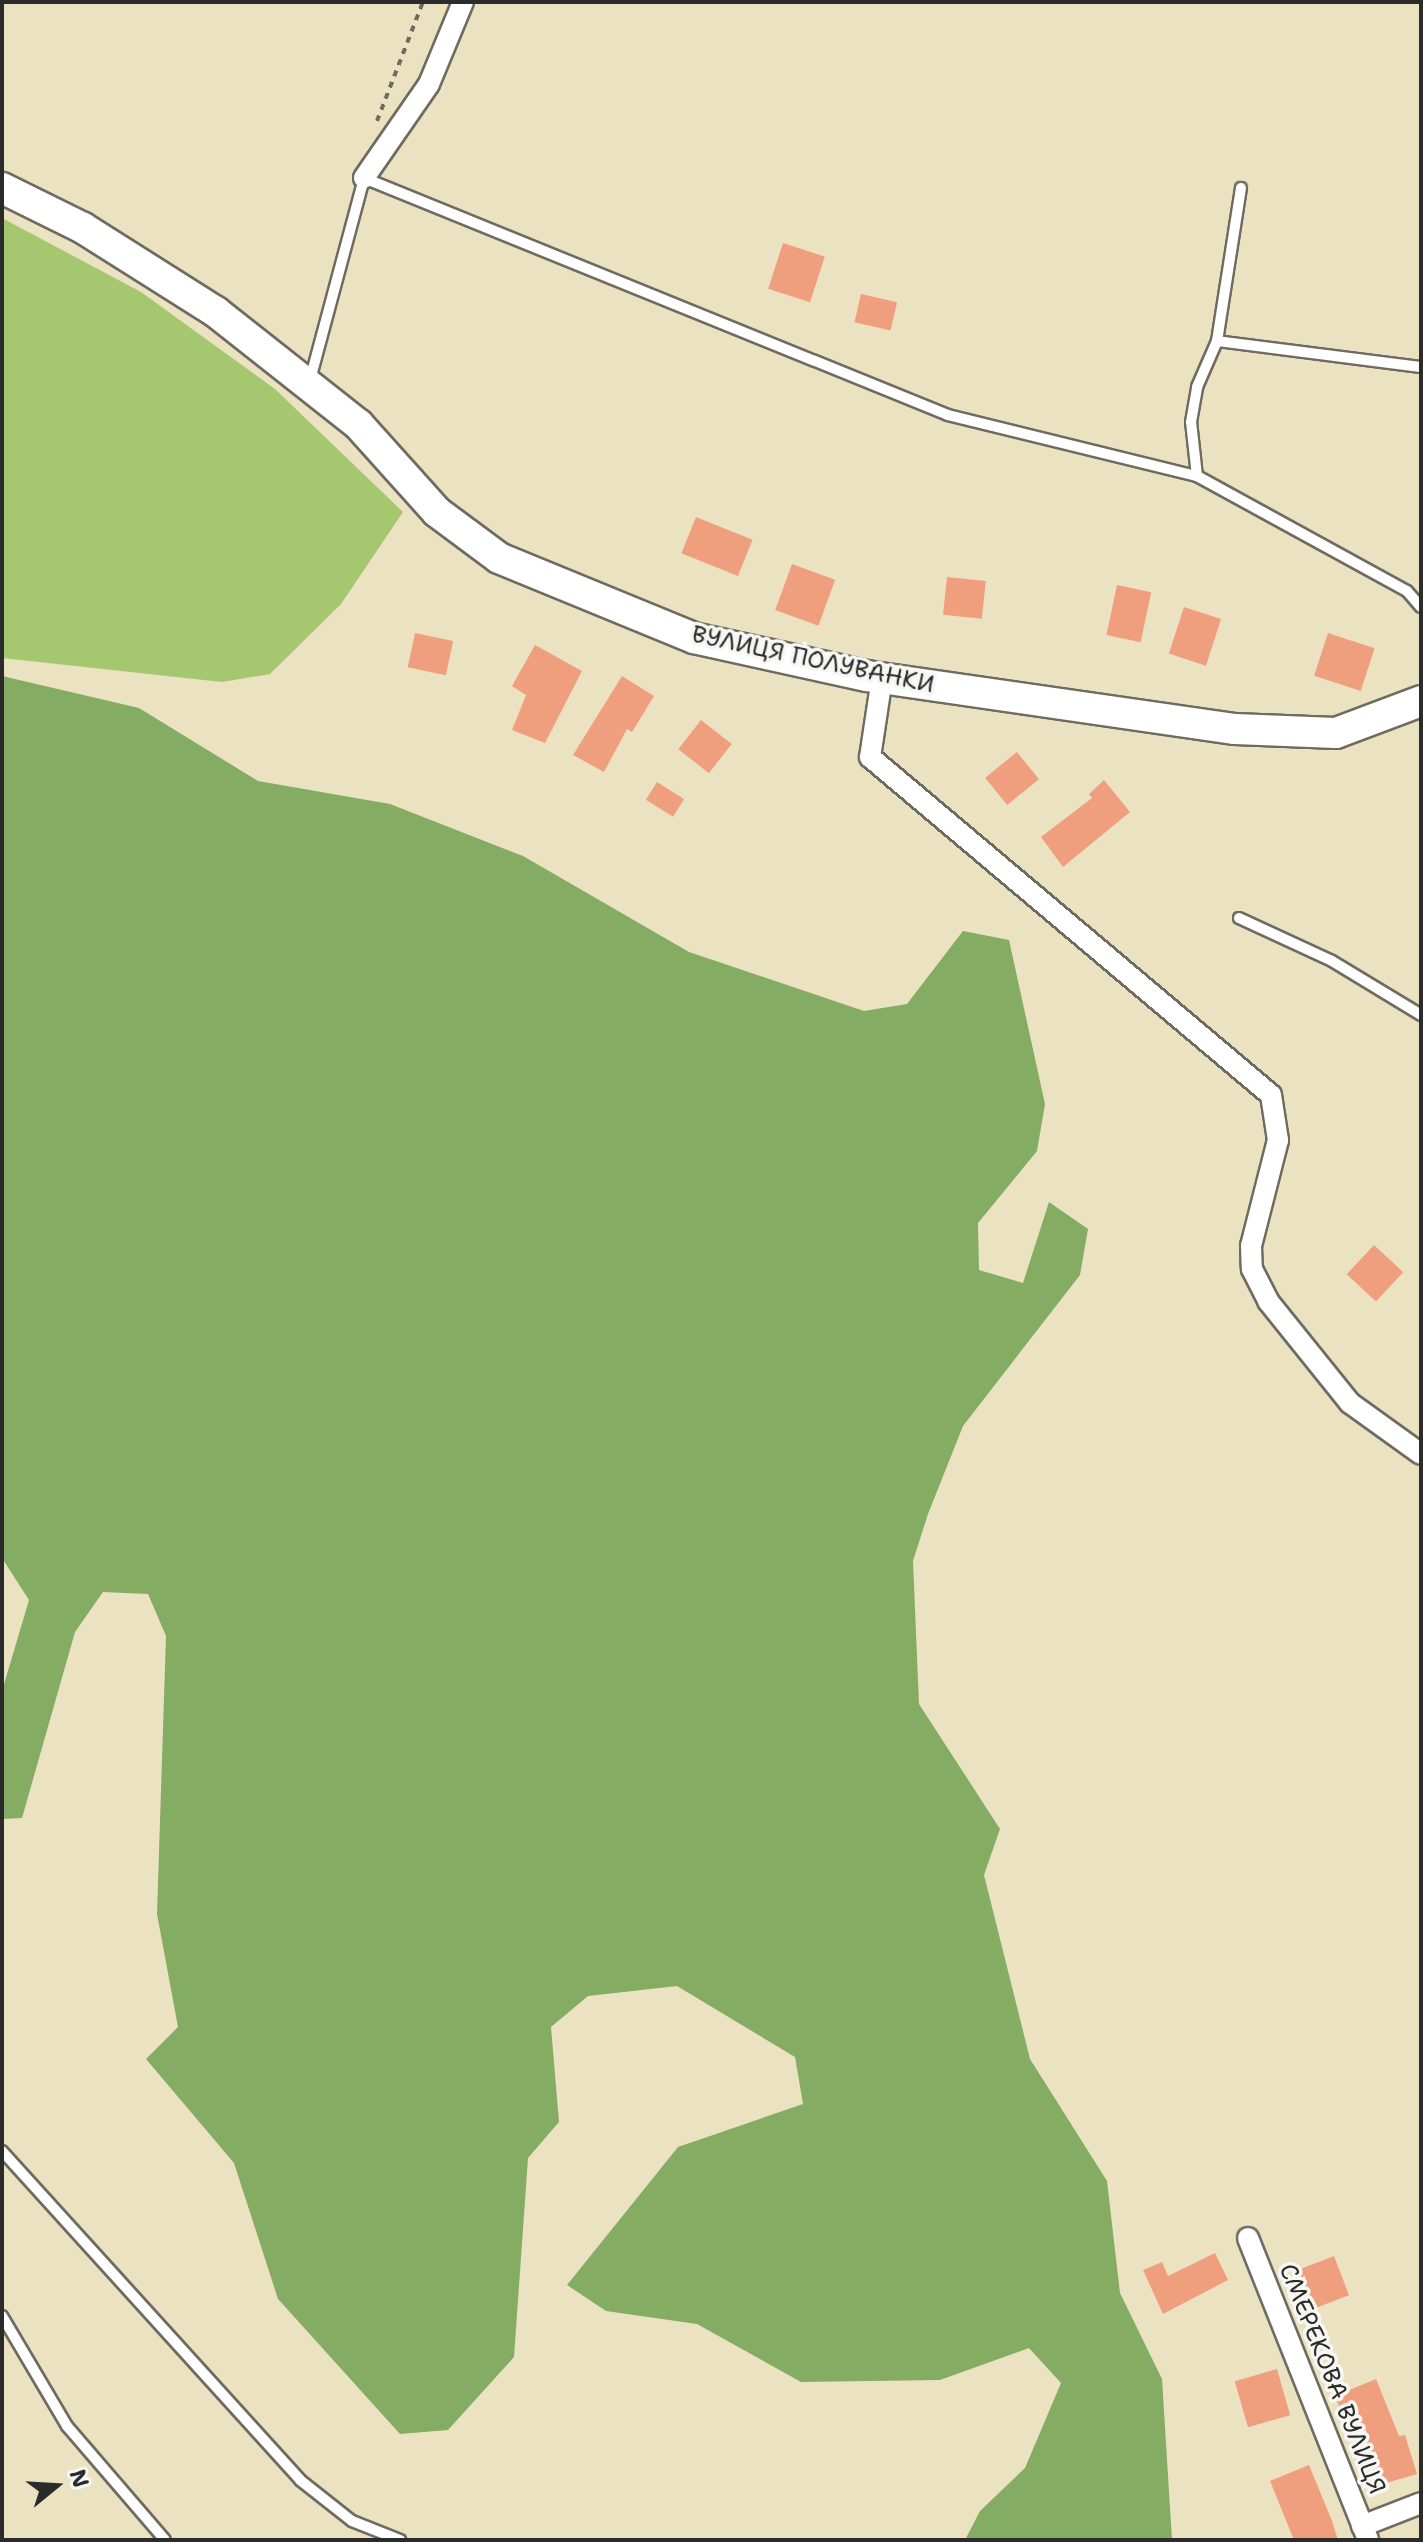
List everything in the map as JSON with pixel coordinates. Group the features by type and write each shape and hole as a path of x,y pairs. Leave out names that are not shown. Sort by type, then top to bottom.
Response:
{"street":[{"path":"364,178 429,84 463,2"},
{"name":"ВУЛИЦЯ ПОЛУВАНКИ","path":"2,188 83,228 216,312 358,424 437,512 499,558 694,638 882,678 1235,729 1336,733 1412,711"},
{"path":"882,678 870,757 1271,1095 1279,1122 1278,1140 1250,1260 1268,1301 1350,1403 1421,1454"},
{"name":"СМЕРЕКОВА ВУЛИЦЯ","path":"1248,2238 1365,2533"},
{"path":"1365,2533 1421,2503"}],"lane":[{"path":"308,385 364,178 948,415 1197,476 1407,591 1421,607"},
{"path":"1197,476 1191,422 1197,387 1217,341 1241,188"},
{"path":"1217,341 1421,367"},
{"path":"1239,918 1332,961 1421,1015"},
{"path":"2,2151 300,2480 352,2521 400,2540"},
{"path":"2,2316 67,2426 165,2540"}],"path":[{"path":"371,136 423,2"}],"green space":[{"path":"2,218 141,292 275,389 403,512 341,604 270,674 222,682 2,658"},
{"path":"2,676 139,708 258,781 390,804 523,856 689,952 864,1011 907,1004 963,931 1009,940 1045,1104 1037,1151 978,1223 979,1270 1023,1283 1049,1202 1088,1229 1080,1275 963,1426 928,1514 913,1561 919,1704 1000,1829 984,1875 1030,2059 1107,2181 1120,2293 1162,2379 1172,2540 965,2540 980,2511 1025,2468 1061,2383 1029,2348 940,2380 801,2382 697,2324 606,2311 567,2285 678,2147 803,2104 795,2057 677,1986 588,1996 551,2027 559,2122 528,2158 514,2357 448,2430 400,2434 278,2299 234,2163 146,2059 178,2027 157,1914 166,1636 148,1594 103,1592 75,1632 22,1818 2,1819 2,1691 29,1600 2,1558"}],"building":[{"path":"783,243 825,257 810,302 768,289"},
{"path":"861,294 897,302 891,331 854,322"},
{"path":"696,517 753,540 738,576 681,553"},
{"path":"792,564 835,580 818,626 775,610"},
{"path":"947,577 986,581 982,619 943,615"},
{"path":"1117,585 1151,592 1141,642 1106,635"},
{"path":"1184,607 1221,619 1206,666 1169,654"},
{"path":"415,633 453,641 446,675 408,667"},
{"path":"1328,633 1375,648 1361,691 1314,676"},
{"path":"535,645 582,671 545,743 512,730 526,695 512,686"},
{"path":"622,676 654,696 632,732 627,729 604,772 573,755"},
{"path":"701,720 732,744 709,773 678,749"},
{"path":"1017,752 1039,779 1007,805 985,778"},
{"path":"1104,780 1130,812 1063,867 1041,837 1092,798 1089,794"},
{"path":"657,782 684,799 673,817 646,800"},
{"path":"1374,1245 1403,1272 1376,1302 1347,1274"},
{"path":"1215,2253 1228,2280 1163,2314 1143,2270 1162,2262 1168,2276"},
{"path":"1334,2256 1349,2295 1309,2311 1294,2271"},
{"path":"1277,2369 1290,2415 1248,2427 1235,2381"},
{"path":"1376,2379 1399,2436 1405,2435 1417,2474 1379,2485 1361,2423 1348,2428 1335,2396"},
{"path":"1309,2465 1338,2540 1294,2540 1270,2481"}]}
